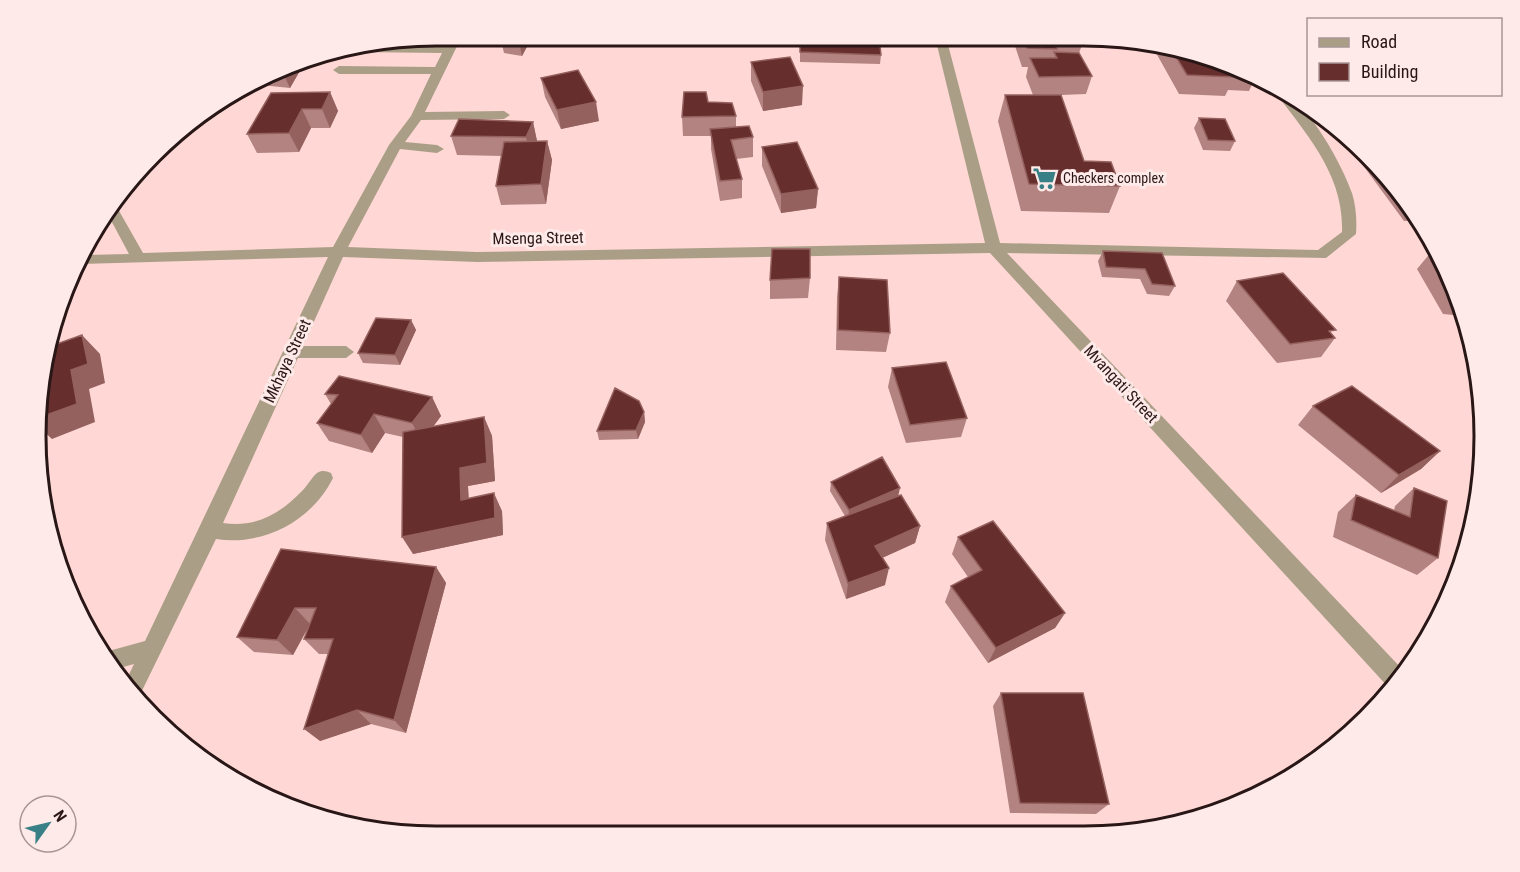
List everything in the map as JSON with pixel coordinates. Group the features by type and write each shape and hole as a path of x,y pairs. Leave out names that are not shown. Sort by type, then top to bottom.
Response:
{"street":[{"name":"Mkhaya Street","path":"135,684 210,530 338,252 396,145 417,116 452,46"},
{"name":"Mvangati Street","path":"943,46 994,248 1392,674"},
{"path":"339,70 440,71"},
{"name":"Msenga Street","path":"89,260 338,252 477,257 994,248 1321,255 1349,234 1351,218 1331,161 1312,130 1295,109"},
{"path":"417,116 504,115"},
{"path":"396,145 437,148"},
{"path":"116,215 139,260"},
{"path":"290,352 346,352"},
{"path":"210,530 243,533 276,523 306,502 324,478"},
{"path":"116,658 152,649"}],"building":[{"path":"800,46 880,46 881,55 800,52"},
{"path":"1026,46 1056,46 1057,49 1027,48"},
{"path":"1054,52 1079,53 1092,76 1039,77 1030,58 1057,58"},
{"path":"790,57 803,86 763,92 751,62"},
{"path":"1177,58 1234,77 1187,75"},
{"path":"578,70 596,102 557,110 541,78"},
{"path":"330,92 322,109 302,109 289,133 247,134 271,93"},
{"path":"684,92 706,92 708,102 732,103 736,116 682,117"},
{"path":"1005,95 1061,95 1084,161 1111,162 1120,186 1029,184"},
{"path":"1199,118 1225,119 1235,141 1208,140"},
{"path":"459,119 533,122 526,137 451,136"},
{"path":"749,126 753,137 731,140 742,179 720,181 710,129"},
{"path":"547,141 541,184 496,186 504,142"},
{"path":"797,142 818,189 781,194 762,147"},
{"path":"772,249 810,249 810,278 770,280"},
{"path":"1103,251 1162,253 1175,286 1152,284 1145,269 1106,267"},
{"path":"1283,273 1336,330 1329,331 1335,338 1290,344 1237,281"},
{"path":"839,277 887,280 890,333 838,330"},
{"path":"376,318 411,320 395,355 358,353"},
{"path":"82,335 88,364 71,370 77,404 47,415 50,385 58,343"},
{"path":"946,362 967,418 910,425 892,368"},
{"path":"339,376 432,397 412,423 374,414 361,435 317,423 338,395 325,394"},
{"path":"1352,386 1440,451 1399,475 1313,406"},
{"path":"615,388 639,401 644,412 636,430 597,431"},
{"path":"484,417 487,463 460,468 461,500 494,493 495,518 402,537 403,432"},
{"path":"882,457 900,488 849,510 831,482"},
{"path":"1414,488 1447,501 1438,558 1351,520 1356,495 1410,517"},
{"path":"901,495 920,526 875,546 889,568 848,583 827,523"},
{"path":"993,521 1065,613 996,648 951,586 982,570 958,537"},
{"path":"281,549 436,567 394,720 357,710 304,729 333,639 304,639 316,608 295,608 277,640 237,637"},
{"path":"1001,693 1083,693 1109,804 1020,803"}],"place":[{"name":"Checkers complex","path":"1045,178"}]}
